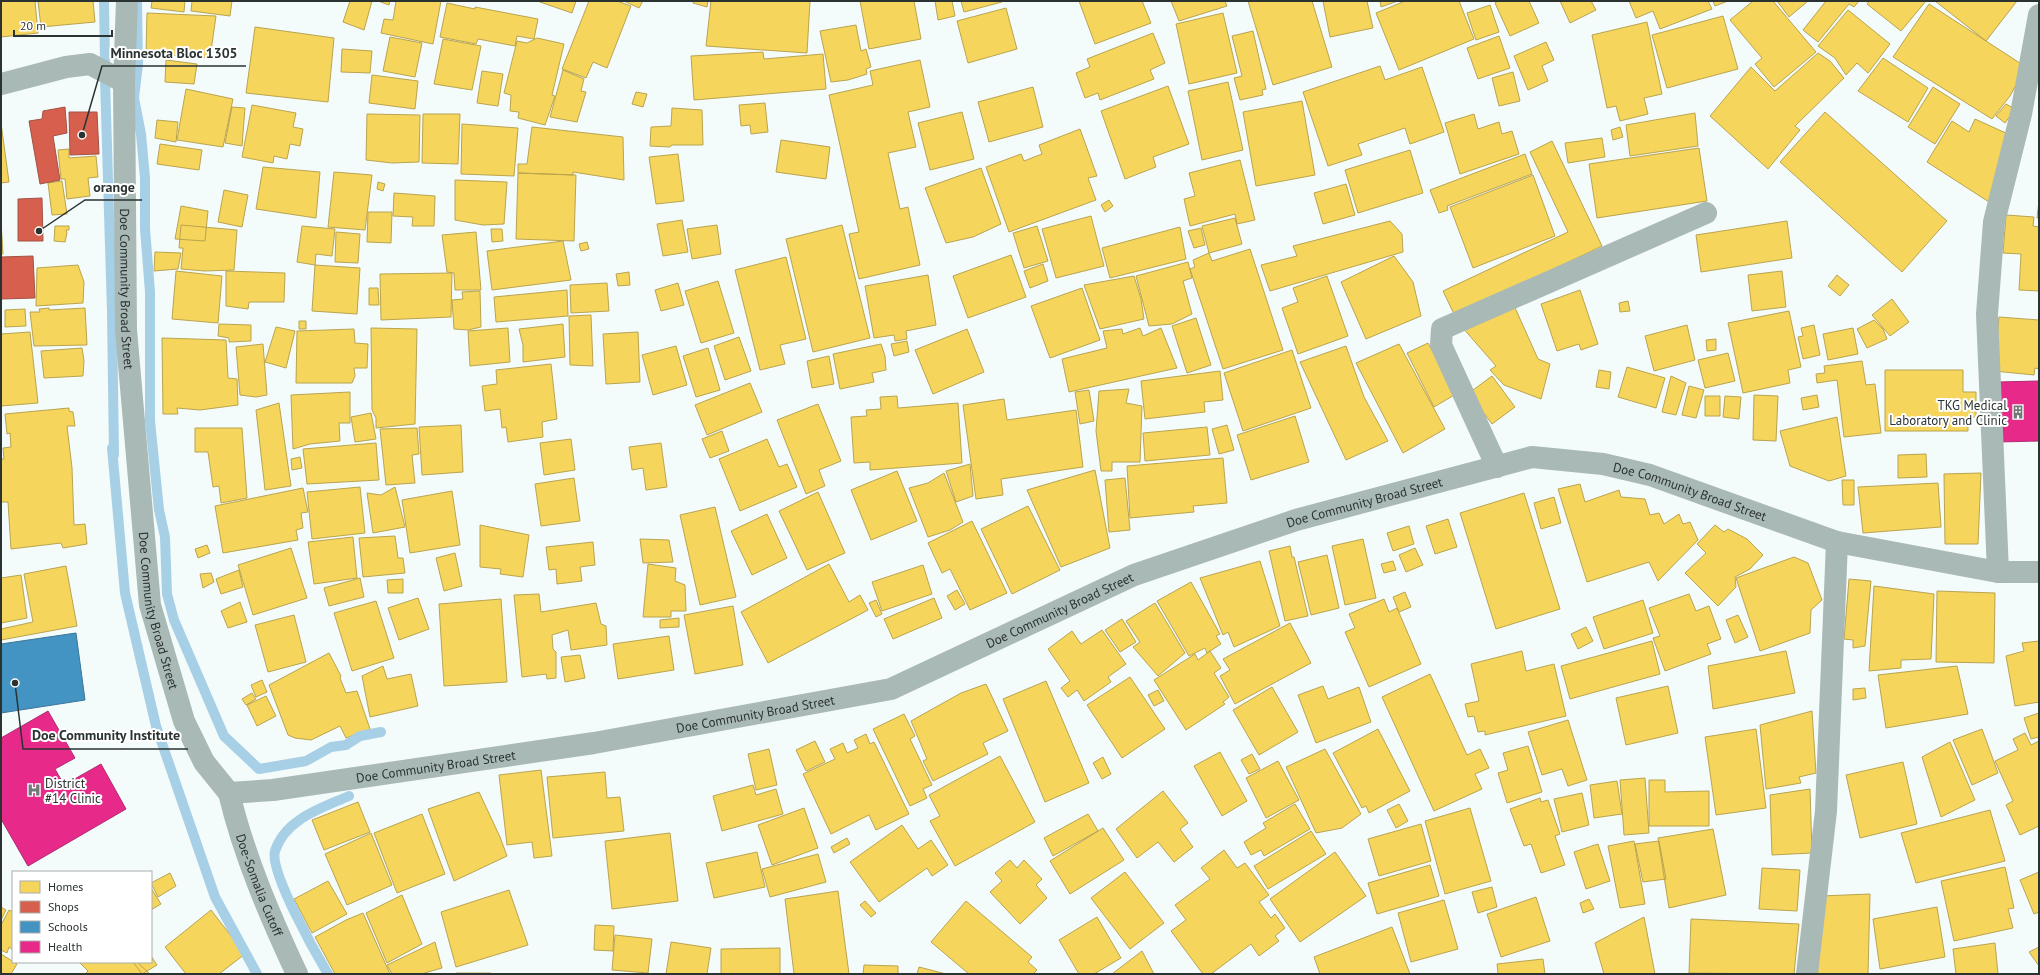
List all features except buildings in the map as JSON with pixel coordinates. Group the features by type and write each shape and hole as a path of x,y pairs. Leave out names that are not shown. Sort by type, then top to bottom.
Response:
{"street":[{"name":"Doe Community Broad Street","path":"127,1 124,82 126,330 150,605 184,721 204,762 229,793 273,790 594,743 891,689 1134,575 1296,520 1532,457 1603,464 1650,475 1837,542 1998,572 2039,572"},
{"path":"1998,572 1987,314 1994,222 2021,114 2039,15"},
{"path":"1,84 66,67 90,64 124,82"},
{"path":"1497,467 1441,346 1442,329 1706,213"},
{"path":"1807,974 1826,811 1837,542"},
{"name":"Doe-Somalia Cutoff","path":"229,793 238,830 257,882 297,974"}],"waterway":[{"path":"104,1 105,62"},
{"path":"137,1 138,64 134,98 141,134 145,178 145,229 150,292 150,421 159,510 165,537 167,594 174,620 224,736 259,769 306,761 331,747 346,745 360,736 381,732"},
{"path":"105,80 112,312 114,455"},
{"path":"112,448 125,593 156,726 215,897 257,974"},
{"path":"328,974 304,932 286,893 275,861 275,851 280,840 296,823 316,810 349,796"}],"place":[{"name":"Minnesota Bloc 1305","path":"82,135"},
{"name":"orange","path":"39,231"},
{"name":"TKG Medical Laboratory and Clinic","path":"2018,412"},
{"name":"Doe Community Institute","path":"15,683"},
{"name":"District #14 Clinic","path":"34,790"}]}
